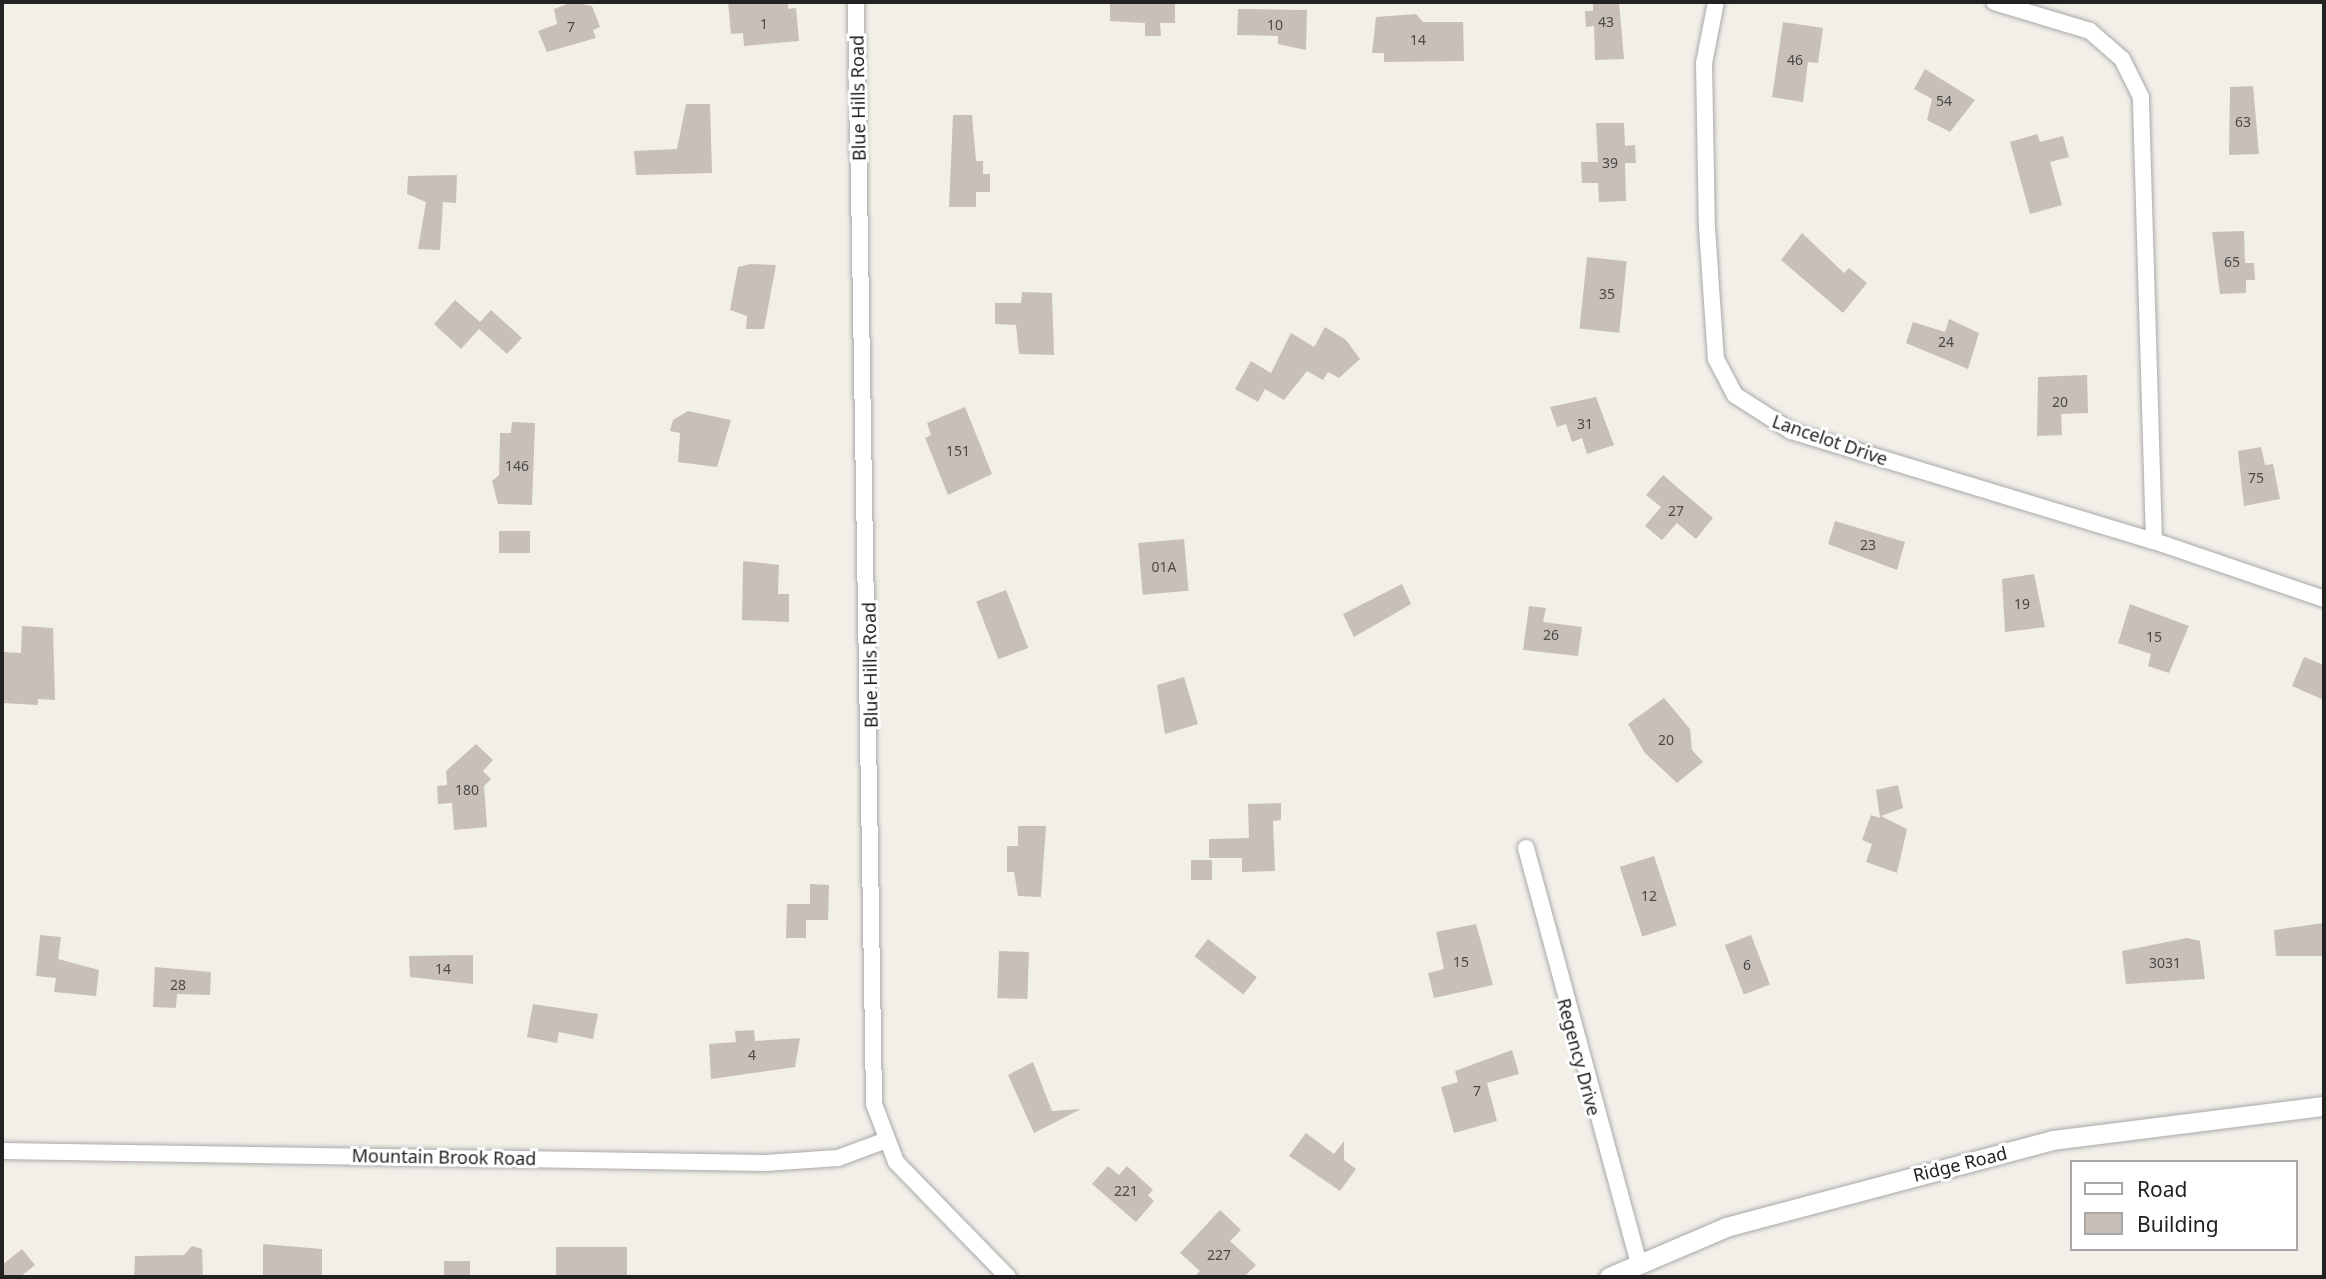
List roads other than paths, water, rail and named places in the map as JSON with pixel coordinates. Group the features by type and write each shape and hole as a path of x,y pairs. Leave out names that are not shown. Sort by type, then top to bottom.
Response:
{"street":[{"name":"Blue Hills Road","path":"856,2 871,1078 884,1141 912,1182 1008,1277"},
{"name":"Lancelot Drive","path":"1716,2 1704,63 1708,240 1716,359 1735,395 1791,431 2154,541 2324,599"},
{"path":"1994,2 2090,31 2122,59 2141,97 2154,541"},
{"name":"Regency Drive","path":"1526,848 1639,1263"},
{"name":"Ridge Road","path":"1609,1277 1639,1263 1798,1206 2053,1140 2324,1106"},
{"name":"Mountain Brook Road","path":"2,1151 765,1163 838,1158 884,1141"}]}
